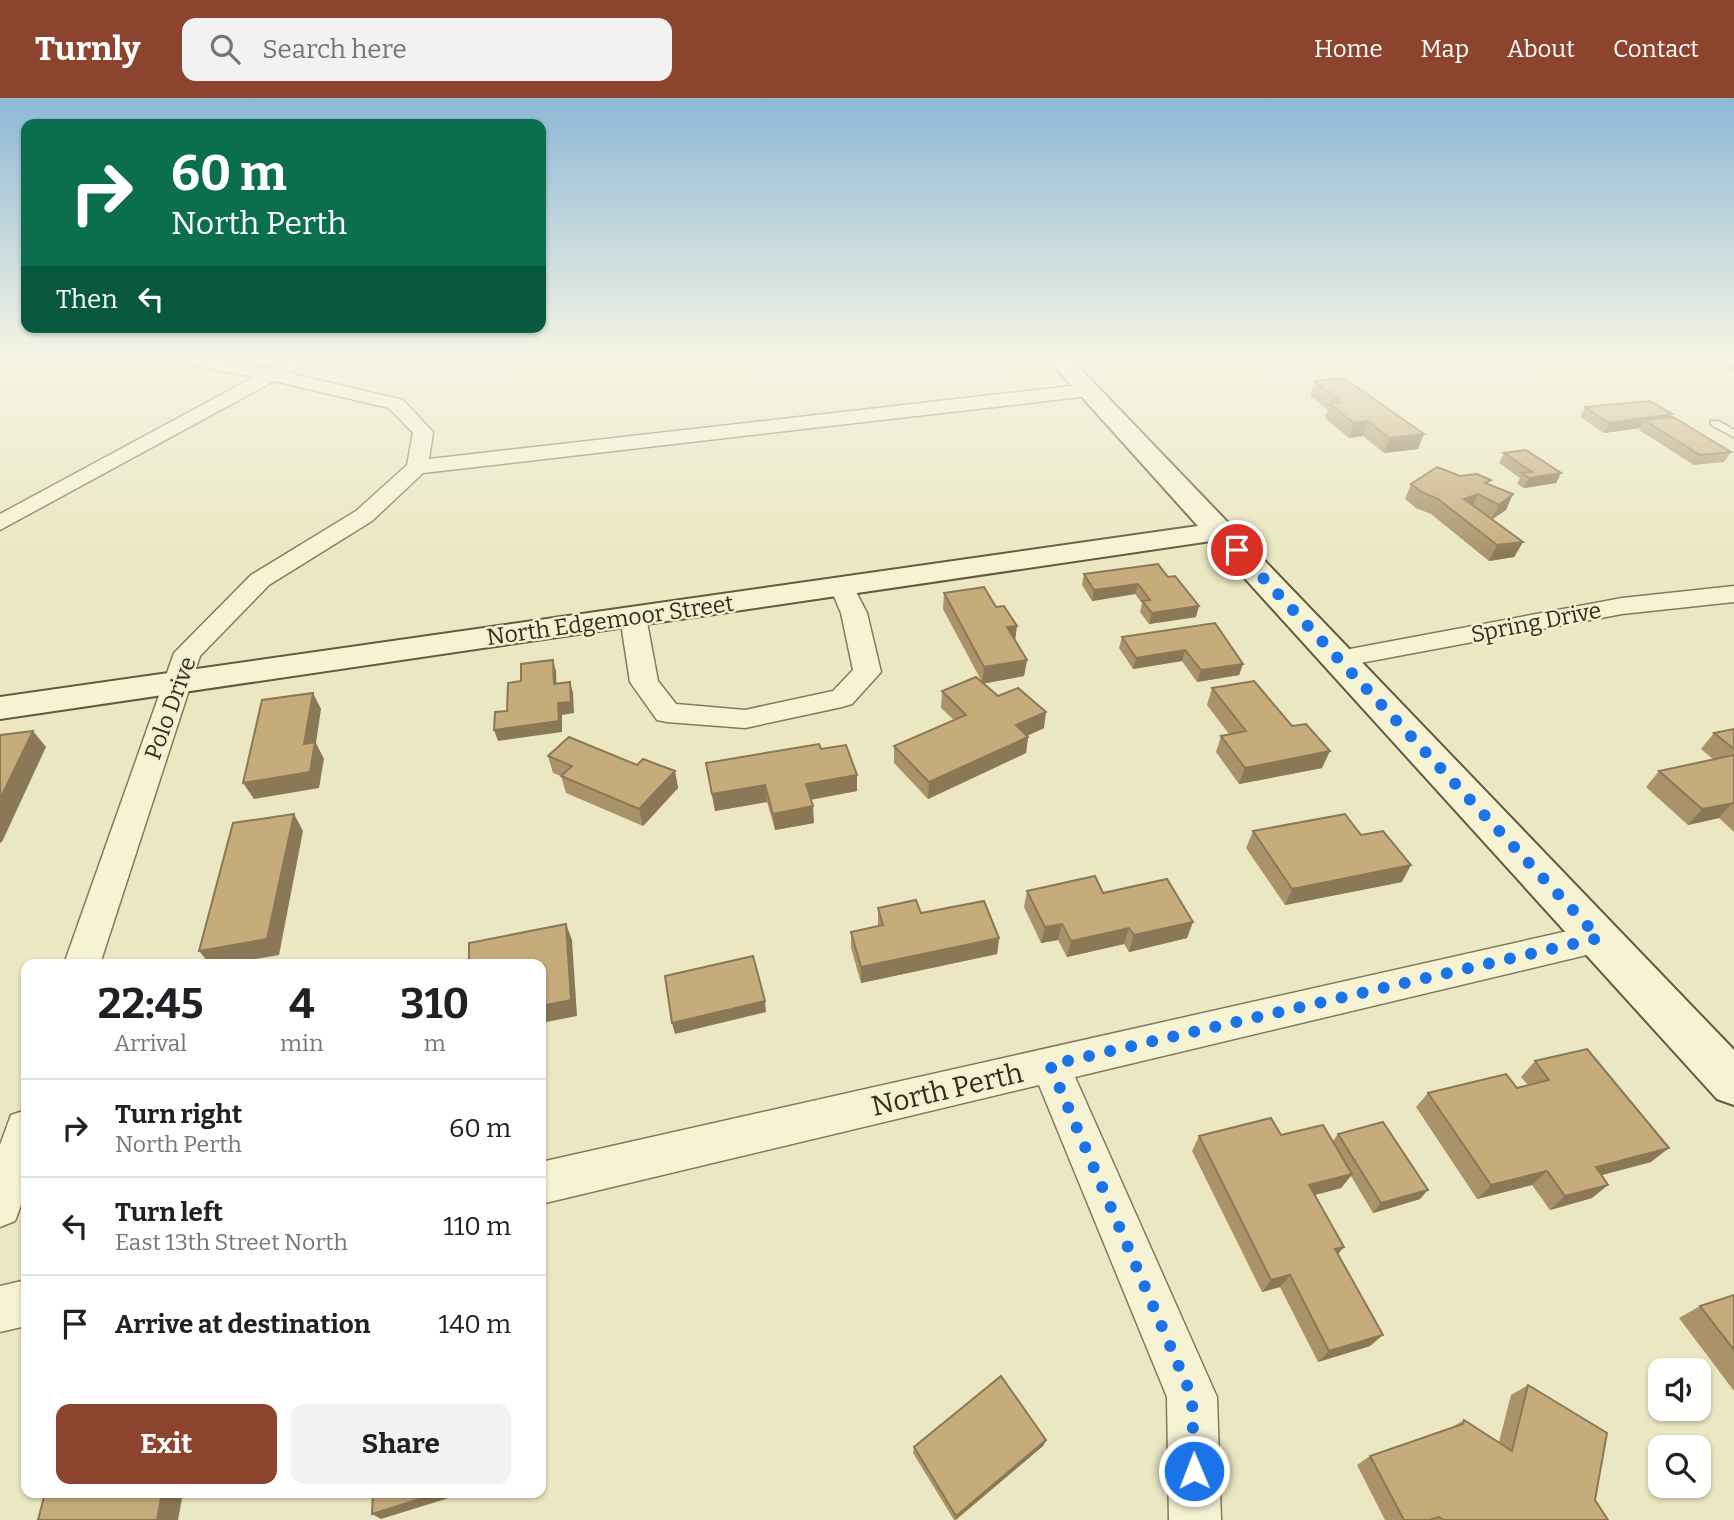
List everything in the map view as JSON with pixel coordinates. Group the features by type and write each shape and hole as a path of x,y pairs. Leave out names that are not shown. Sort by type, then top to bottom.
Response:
{"street":[{"path":"0,523 182,423"},
{"path":"415,423 423,432 417,467 797,423"},
{"path":"1119,423 1734,1083"},
{"name":"Polo Drive","path":"84,959 187,653 260,580 364,516 417,467"},
{"path":"0,498 31,506"},
{"name":"North Edgemoor Street","path":"0,709 1220,531"},
{"path":"633,617 644,682 667,712 745,719 842,698 867,672 854,613 842,587"},
{"name":"Spring Drive","path":"1339,659 1622,606 1734,594"},
{"name":"North Perth","path":"546,1182 1599,938"},
{"path":"1050,1065 1192,1397 1195,1520"},
{"path":"0,1206 21,1144"},
{"path":"0,1309 21,1304"}],"lane":[{"path":"1716,423 1734,434"}],"building":[{"path":"1371,423 1409,423 1424,434 1389,438"},
{"path":"1649,423 1684,423 1731,452 1700,455"},
{"path":"1526,450 1561,473 1529,478 1522,473 1532,472 1504,453"},
{"path":"1437,467 1460,476 1477,474 1491,480 1485,483 1513,494 1499,505 1478,494 1464,499 1523,542 1497,545 1438,499 1411,484"},
{"path":"1158,564 1168,577 1175,576 1199,606 1152,613 1142,601 1150,600 1138,584 1094,590 1084,574"},
{"path":"984,587 996,607 1004,606 1017,626 1007,627 1027,660 984,667 944,593"},
{"path":"1215,623 1243,664 1201,670 1185,650 1136,658 1122,637"},
{"path":"553,660 554,684 570,682 571,702 558,703 559,721 494,730 495,712 507,711 508,683 521,681 521,664"},
{"path":"976,677 998,696 1018,688 1046,712 1016,725 1028,737 929,782 894,746 966,715 942,691"},
{"path":"1254,681 1292,726 1306,724 1330,751 1245,768 1221,736 1246,731 1212,688"},
{"path":"313,693 304,744 315,742 310,772 243,783 262,700"},
{"path":"1734,729 1734,749 1714,733"},
{"path":"33,731 0,799 0,735"},
{"path":"569,737 637,765 643,759 675,771 639,809 561,776 572,766 548,756"},
{"path":"819,744 821,749 846,745 857,775 806,784 813,806 773,814 765,785 712,794 706,763"},
{"path":"1734,755 1734,803 1702,809 1659,771"},
{"path":"294,814 267,939 199,951 233,823"},
{"path":"1345,814 1361,835 1383,831 1411,865 1292,889 1253,831"},
{"path":"1095,876 1103,893 1167,879 1193,922 1134,935 1129,928 1071,941 1062,924 1045,927 1027,891"},
{"path":"916,900 921,913 984,901 999,938 861,967 851,932 883,925 878,908"},
{"path":"566,924 571,1000 546,1005 546,959 469,959 469,943"},
{"path":"753,956 765,1001 672,1023 665,976"},
{"path":"1587,1049 1669,1148 1596,1167 1608,1185 1565,1196 1547,1171 1491,1185 1428,1093 1506,1074 1517,1088 1549,1080 1535,1061"},
{"path":"1271,1118 1281,1135 1323,1125 1352,1174 1309,1185 1344,1247 1335,1249 1383,1335 1329,1351 1290,1275 1271,1280 1199,1136"},
{"path":"1383,1122 1428,1190 1381,1203 1338,1134"},
{"path":"1734,1295 1734,1350 1700,1306"},
{"path":"1001,1376 1046,1440 956,1516 914,1447"},
{"path":"1528,1385 1607,1433 1595,1500 1608,1520 1444,1520 1439,1517 1429,1520 1404,1520 1370,1456 1463,1424 1464,1420 1512,1451"},
{"path":"44,1498 161,1498 157,1520 38,1520"},
{"path":"373,1498 423,1498 372,1514"}],"route":[{"path":"1194,1471 1192,1397 1050,1065 1599,938 1237,550"}]}
